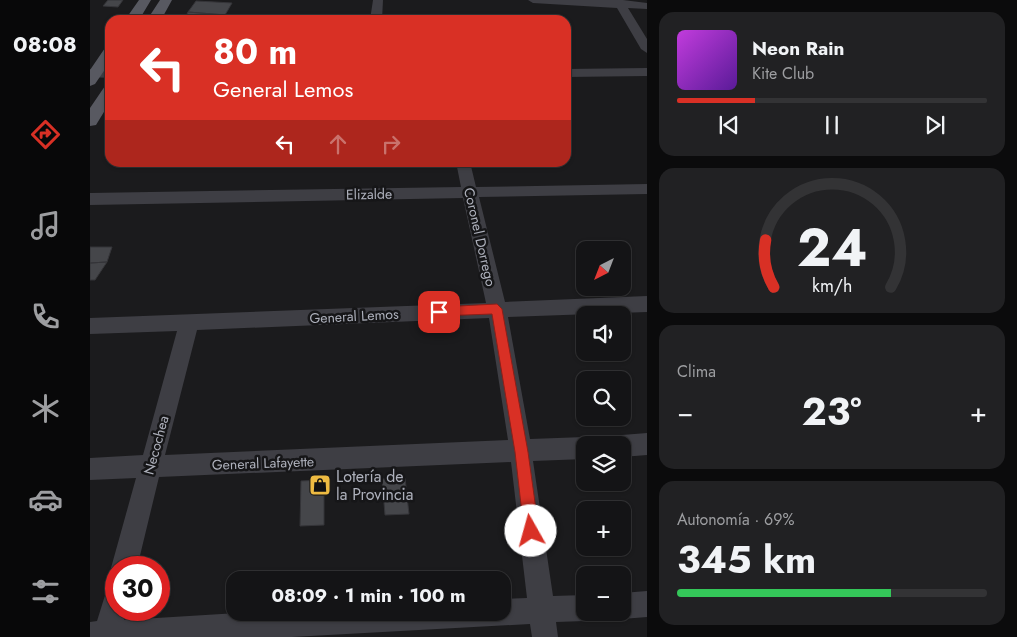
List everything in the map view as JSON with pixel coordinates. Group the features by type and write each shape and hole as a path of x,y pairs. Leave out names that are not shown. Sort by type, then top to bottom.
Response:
{"main road":[{"path":"135,15 145,0"},
{"path":"157,15 166,0"},
{"path":"96,75 105,60"},
{"path":"90,121 105,97"}],"street":[{"path":"376,15 378,0"},
{"path":"533,0 620,2 647,6"},
{"path":"620,2 647,49"},
{"path":"571,73 647,72"},
{"name":"Coronel Dorrego","path":"464,167 497,309 521,452 545,637"},
{"name":"Elizalde","path":"90,199 647,189"},
{"name":"General Lemos","path":"90,326 647,304"},
{"name":"Necochea","path":"127,556 189,323"},
{"path":"631,445 647,444"},
{"name":"General Lafayette","path":"90,470 576,449"},
{"path":"631,605 647,604"},
{"path":"511,612 576,608"},
{"path":"107,621 101,635 345,621"}],"building":[{"path":"108,0 123,0 118,7 103,6"},
{"path":"196,1 232,3 225,15 188,12"},
{"path":"188,12 225,15 186,15"},
{"path":"90,247 112,247 107,262 90,263"},
{"path":"107,262 95,280 90,280 90,263"},
{"path":"405,478 409,514 385,515 382,479"},
{"path":"324,480 324,525 300,526 301,481"}],"place":[{"name":"Lotería de la Provincia","path":"320,485"}],"route":[{"path":"439,312 497,309 521,452 531,531"}]}
